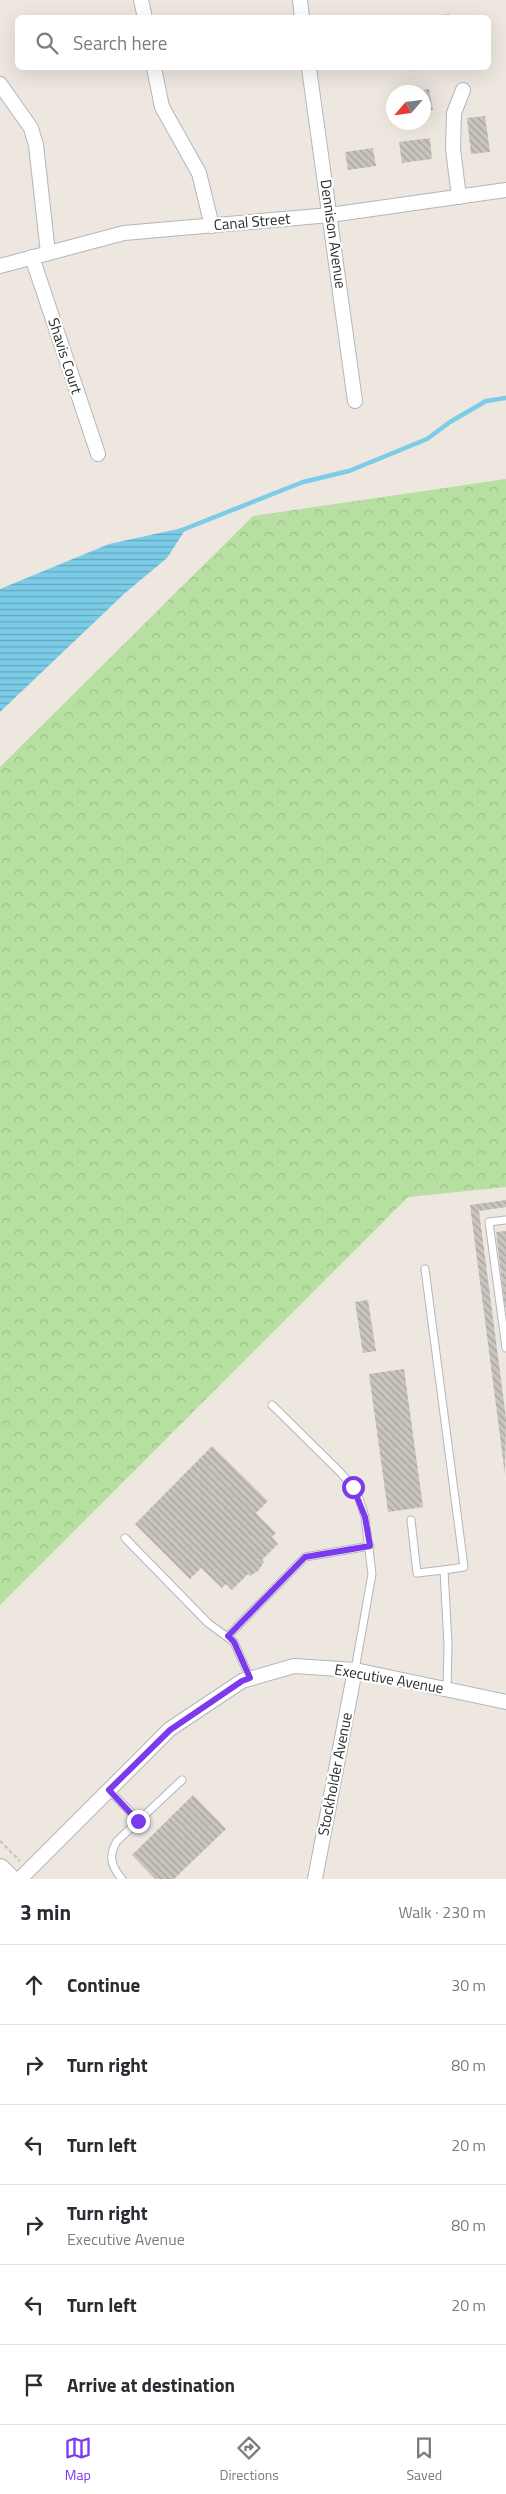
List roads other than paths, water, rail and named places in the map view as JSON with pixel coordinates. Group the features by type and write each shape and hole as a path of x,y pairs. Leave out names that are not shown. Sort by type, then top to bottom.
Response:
{"main road":[{"path":"0,1868 10,1879"}],"street":[{"path":"141,0 144,15"},
{"path":"300,0 302,15"},
{"path":"154,70 162,107 199,173 212,226"},
{"name":"Dennison Avenue","path":"309,70 355,401"},
{"path":"0,84 30,128 36,145 48,253"},
{"path":"459,197 453,148 454,113 463,90"},
{"name":"Canal Street","path":"0,266 124,233 330,215 506,190"},
{"name":"Shavis Court","path":"32,257 98,454"},
{"name":"Executive Avenue","path":"20,1879 170,1730 242,1681 250,1678 294,1666 355,1670 506,1702"},
{"name":"Stockholder Avenue","path":"315,1879 355,1670"}],"lane":[{"path":"506,1220 489,1222 506,1348"},
{"path":"411,1520 418,1573 464,1567 425,1269"},
{"path":"272,1405 353,1487 365,1517 372,1574 355,1670"},
{"path":"125,1538 208,1622 234,1642 250,1678"},
{"path":"228,1636 305,1557 370,1546"},
{"path":"444,1570 448,1644 447,1689"},
{"path":"122,1879 112,1868 112,1849 117,1840 182,1780"},
{"path":"109,1790 138,1821"}],"water":[{"path":"187,527 167,558 125,593 0,712 0,589 109,544"}],"waterway":[{"path":"182,530 303,482 349,471 427,439 450,422 486,401 506,398"}]}
